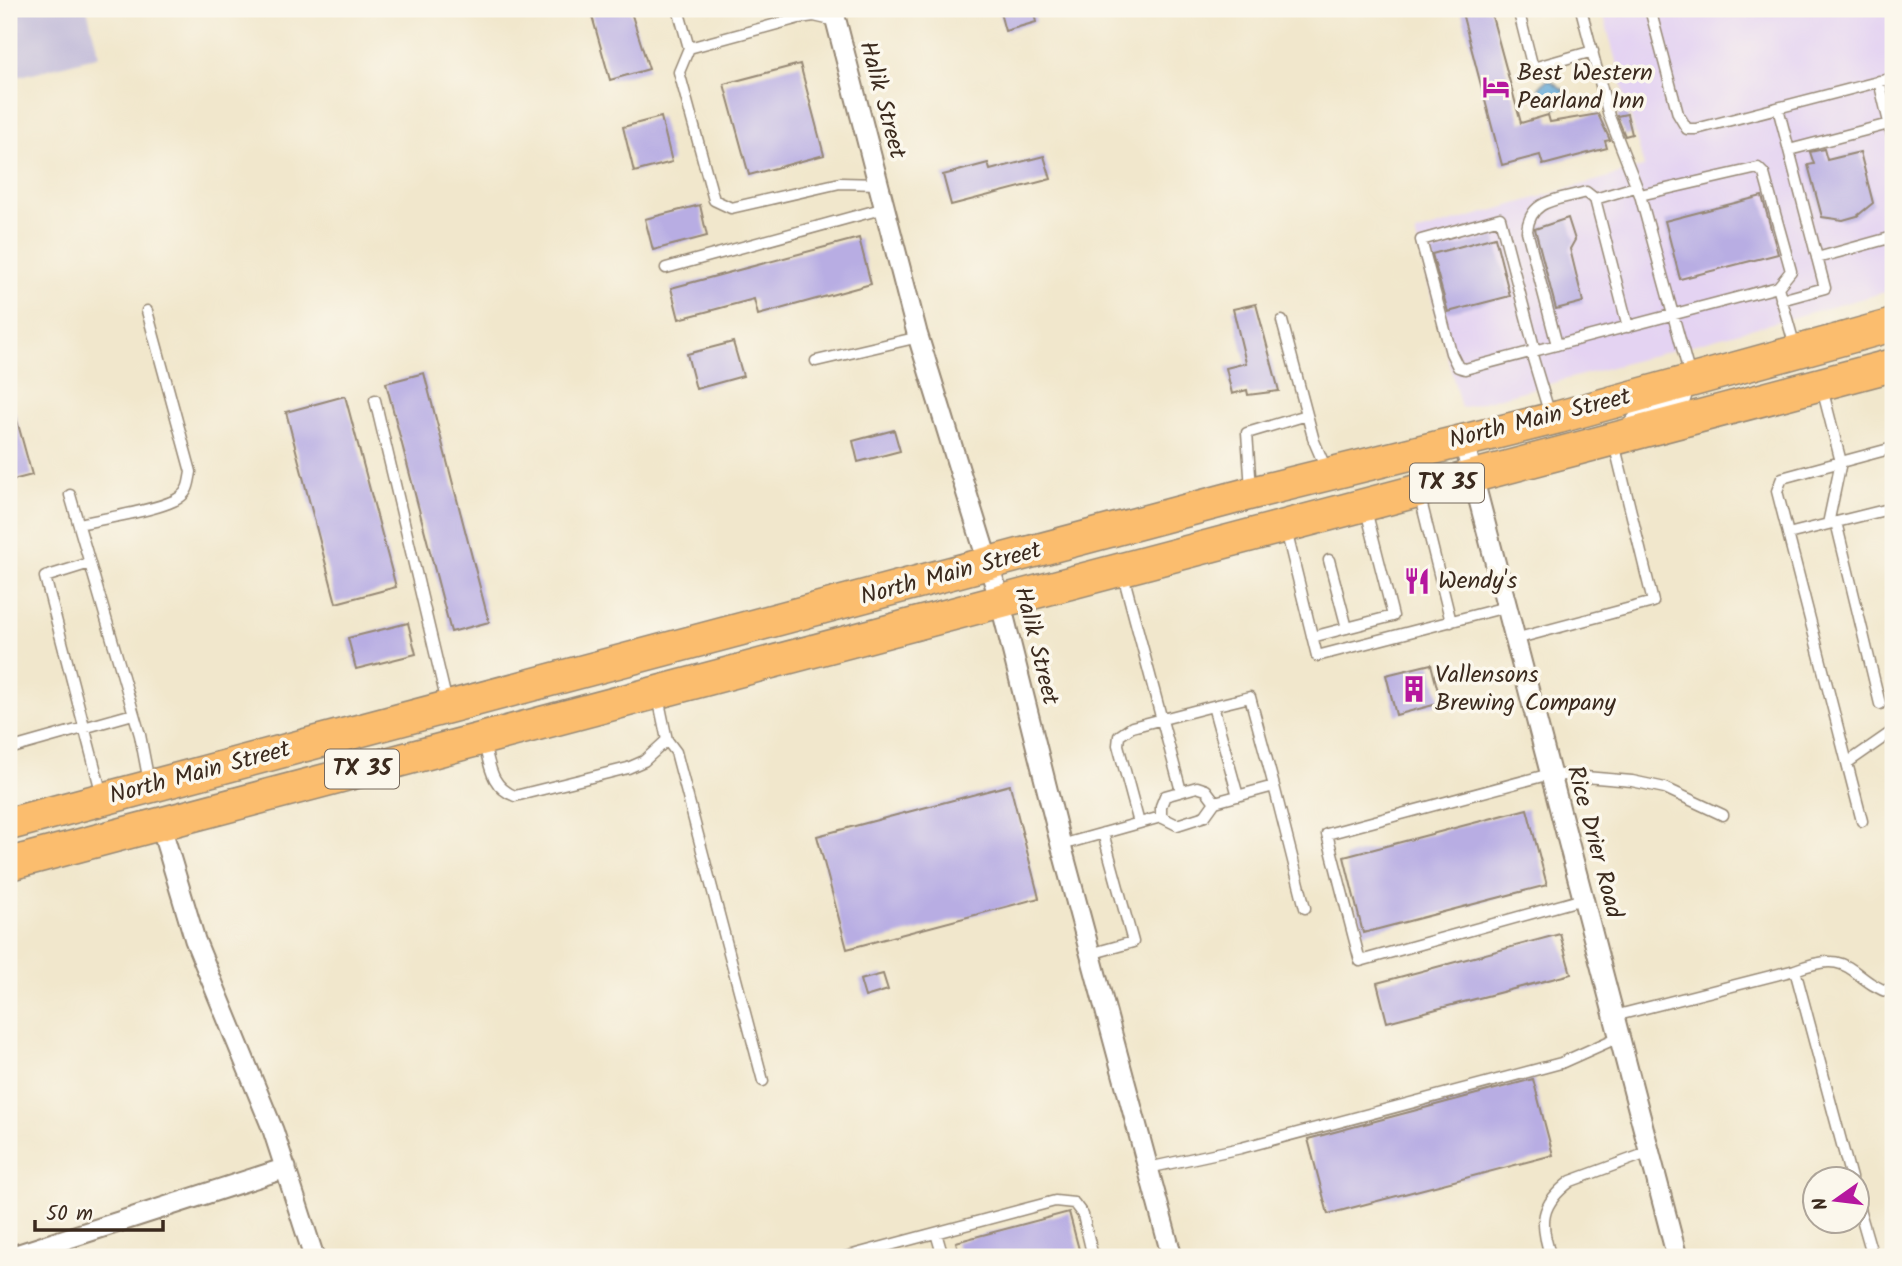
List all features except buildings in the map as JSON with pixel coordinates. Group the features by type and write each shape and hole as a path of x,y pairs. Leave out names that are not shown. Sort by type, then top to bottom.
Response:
{"main road":[{"name":"North Main Street","path":"9,824 1328,473 1551,419 1893,326"},
{"name":"North Main Street","path":"9,864 1893,365"},
{"path":"645,655 657,693"},
{"path":"150,786 160,823"}],"street":[{"name":"Halik Street","path":"835,15 919,337 1000,601 1061,845 1172,1257"},
{"name":"Rice Drier Road","path":"1464,439 1650,1152 1674,1256"},
{"path":"160,823 195,940 286,1168 314,1257"},
{"path":"10,1257 286,1168"}],"lane":[{"path":"678,9 689,48 679,72 714,200 732,208 840,183 879,184"},
{"path":"1518,9 1534,68 1593,51"},
{"path":"1515,639 1653,602 1613,440 1639,412 1685,400 1691,380 1637,191 1621,142 1609,116 1581,9"},
{"path":"1650,9 1678,114 1687,129 1893,78"},
{"path":"689,48 797,14 835,15"},
{"path":"1879,81 1893,139"},
{"path":"1777,108 1825,288 1781,300"},
{"path":"1789,150 1889,124"},
{"path":"1551,419 1533,351 1500,218 1422,240 1458,367 1465,369 1533,351 1628,327 1778,287 1791,271 1764,174 1758,168 1595,199"},
{"path":"1557,345 1527,231 1529,215 1538,206 1586,192 1595,199 1628,327"},
{"path":"666,268 885,208"},
{"path":"1817,258 1893,237"},
{"path":"1778,287 1797,351"},
{"path":"79,524 165,503 180,498 188,488 191,472 147,311"},
{"path":"1282,321 1307,415 1328,473"},
{"path":"816,361 919,337"},
{"path":"1821,384 1841,462 1832,523 1880,704"},
{"path":"375,400 448,707"},
{"path":"1252,493 1247,433 1307,415"},
{"path":"1862,821 1777,491 1782,478 1893,448"},
{"path":"1418,491 1451,622"},
{"path":"70,495 133,714 150,786"},
{"path":"1312,637 1393,616 1364,505"},
{"path":"1788,534 1893,508"},
{"path":"1285,526 1317,656 1506,607"},
{"path":"1329,560 1347,628"},
{"path":"90,563 45,577 103,799"},
{"path":"1121,570 1181,791"},
{"path":"657,693 667,740 676,752 762,1081"},
{"path":"1139,823 1118,745 1119,736 1124,730 1250,697 1304,908"},
{"path":"1213,706 1238,796"},
{"path":"9,749 133,714"},
{"path":"1847,763 1893,731"},
{"path":"482,738 493,779 504,792 515,796 628,768 644,761 667,740"},
{"path":"1583,899 1360,961 1327,834 1550,774 1632,780 1665,788 1723,815"},
{"path":"1061,845 1161,817 1177,825 1205,817 1215,802 1274,786"},
{"path":"1161,817 1165,796 1181,791 1197,787 1206,790 1215,802"},
{"path":"1090,954 1133,942 1103,834"},
{"path":"1614,1016 1795,970 1821,960 1846,965 1893,994"},
{"path":"1795,970 1847,1164"},
{"path":"1148,1168 1241,1148 1561,1063 1619,1037"},
{"path":"1551,1257 1542,1223 1548,1205 1560,1189 1571,1181 1650,1152"},
{"path":"845,1257 1055,1200 1074,1203 1083,1215 1093,1257"},
{"path":"936,1233 943,1257"},
{"path":"1867,1234 1873,1257"}],"shaded area":[{"path":"9,9 87,9 99,56 9,79"},
{"path":"1602,9 1893,9 1893,290 1461,408 1415,233 1644,167"}],"water":[{"path":"1549,79 1565,91 1565,98 1557,108 1539,96 1539,87"}],"place":[{"name":"Best Western Pearland Inn","path":"1496,87"},
{"name":"Wendy's","path":"1417,581"},
{"name":"Vallensons Brewing Company","path":"1414,689"}]}
